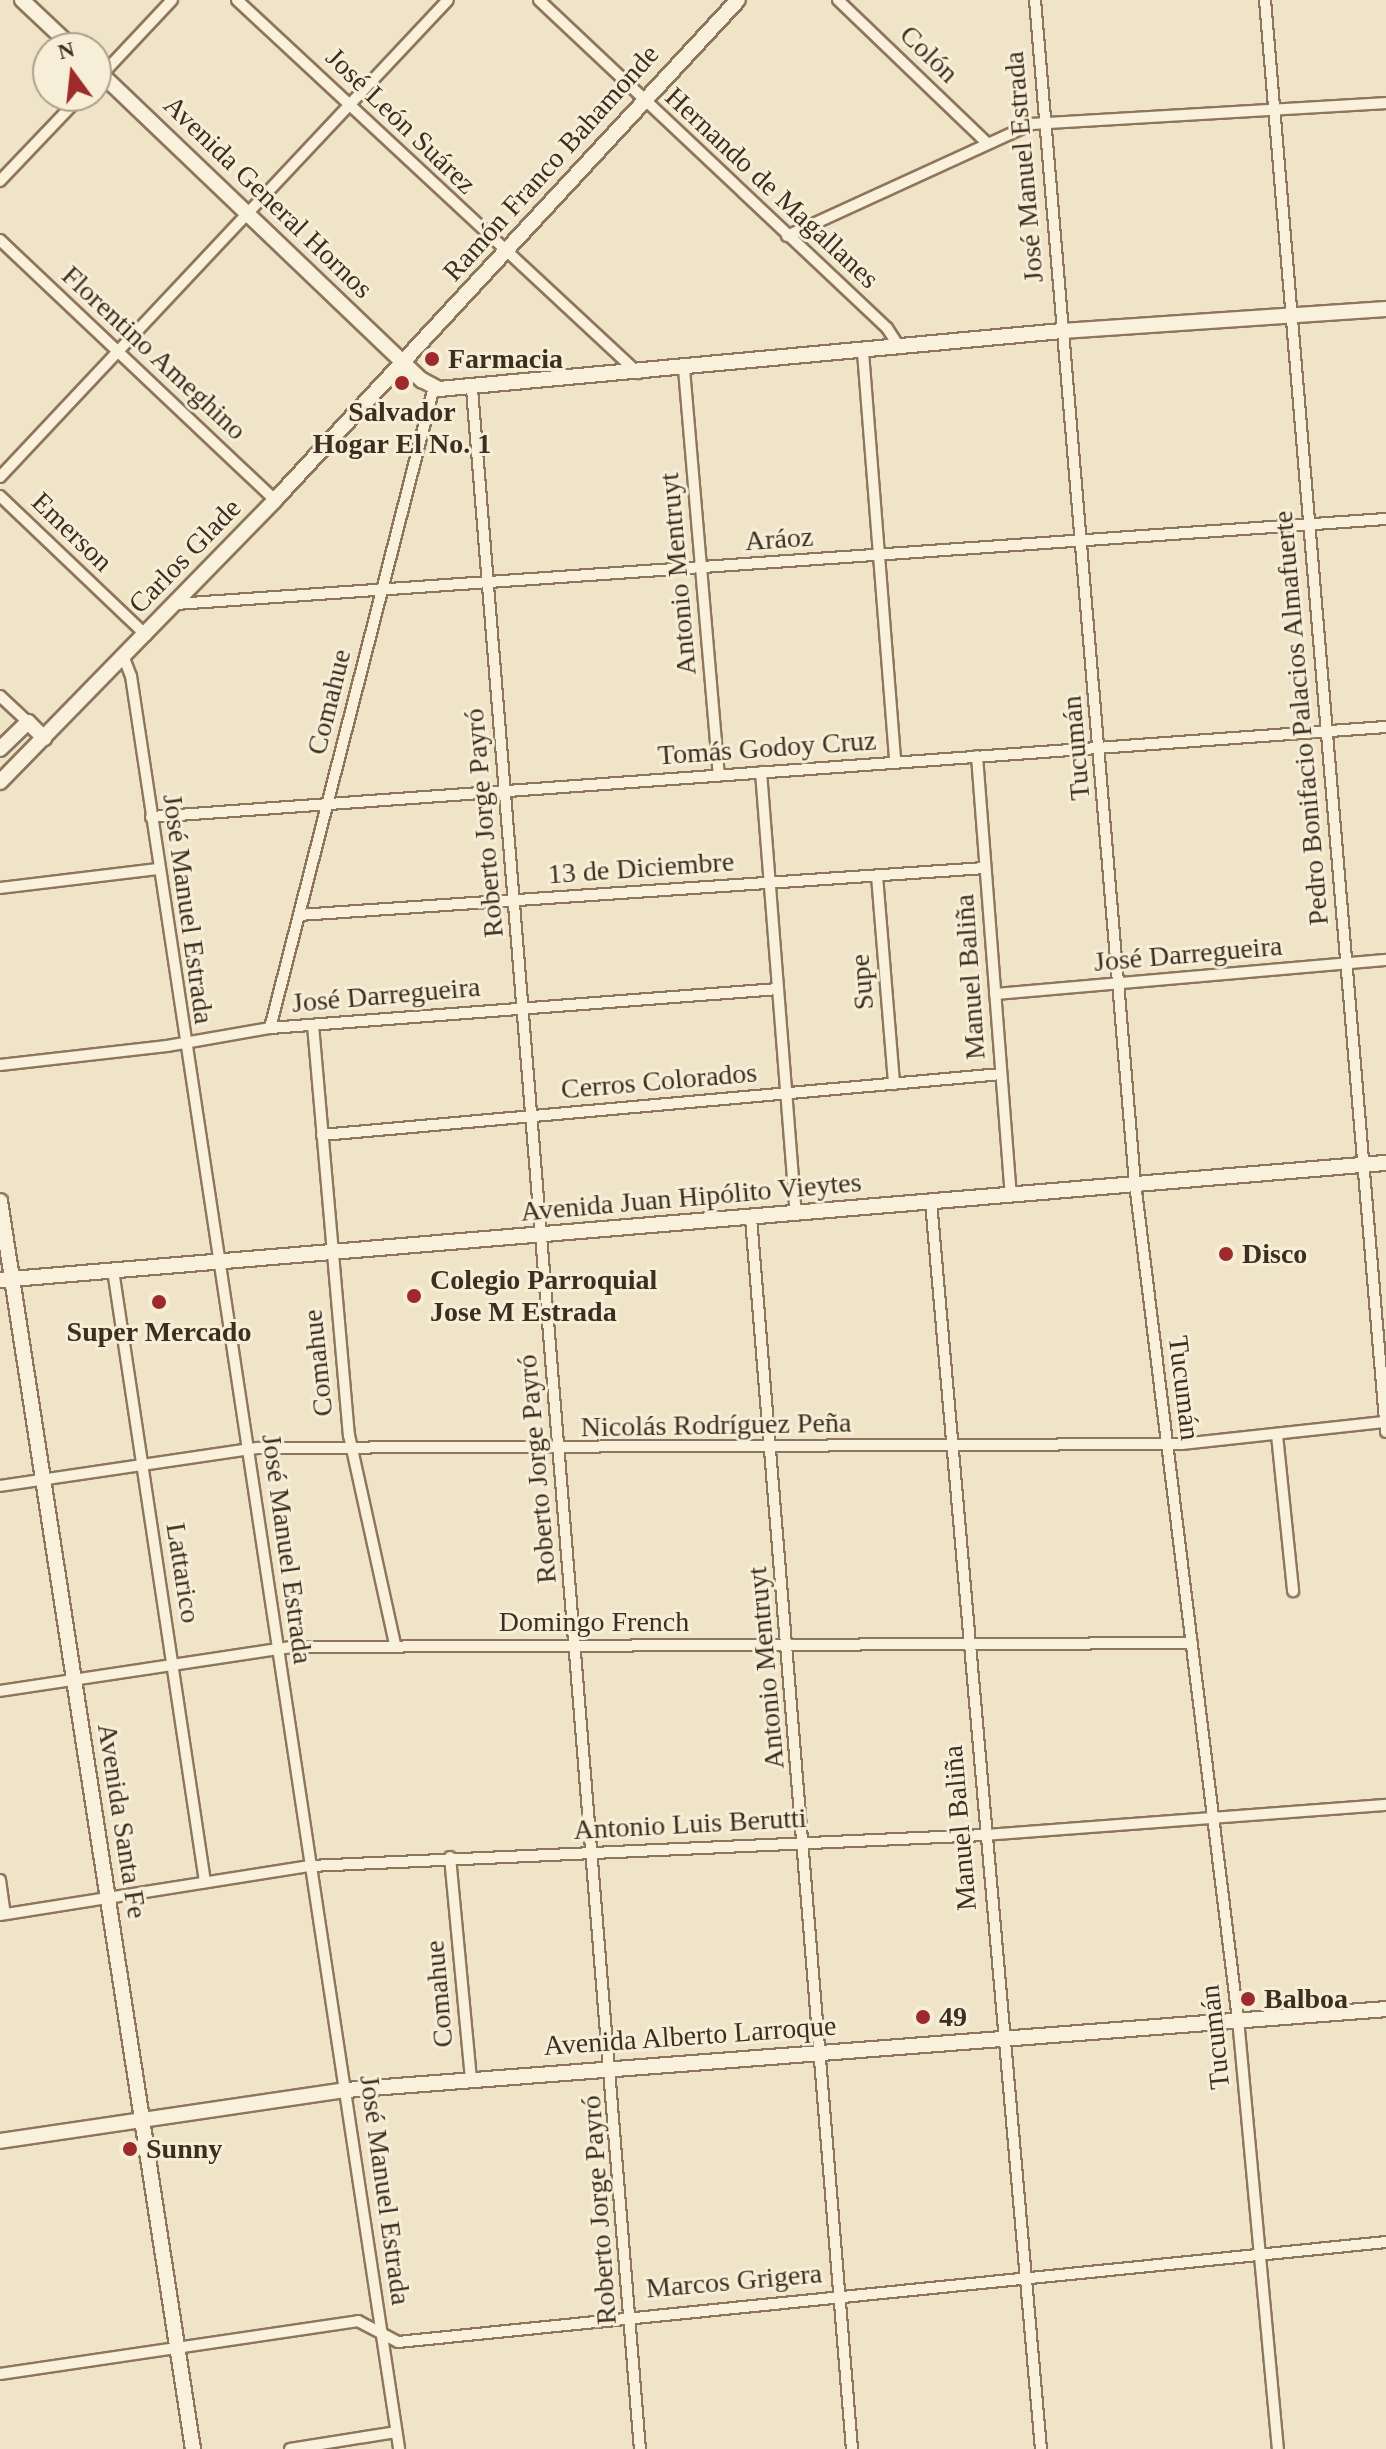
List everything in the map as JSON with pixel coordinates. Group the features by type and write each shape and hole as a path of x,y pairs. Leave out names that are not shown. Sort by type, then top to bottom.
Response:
{"street":[{"path":"22,0 56,32"},
{"path":"112,61 172,0"},
{"name":"José León Suárez","path":"237,0 504,253 640,374"},
{"path":"0,477 448,0"},
{"name":"Hernando de Magallanes","path":"539,0 641,100 887,328 900,348"},
{"name":"Ramón Franco Bahamonde","path":"404,362 641,100 738,0"},
{"name":"Colón","path":"838,0 987,143"},
{"name":"José Manuel Estrada","path":"1035,0 1062,331"},
{"name":"Pedro Bonifacio Palacios Almafuerte","path":"1265,0 1344,964 1386,1432"},
{"name":"Avenida General Hornos","path":"112,88 434,387"},
{"path":"787,236 987,143 1045,123 1275,112 1386,103"},
{"path":"0,181 66,112"},
{"name":"Florentino Ameghino","path":"0,240 275,500"},
{"path":"434,387 472,389 1062,331 1386,309"},
{"name":"Tucumán","path":"1062,331 1101,748 1116,984 1135,1183 1238,2019 1278,2449"},
{"path":"863,352 895,763"},
{"name":"Carlos Glade","path":"0,782 176,604 404,362"},
{"name":"Antonio Mentruyt","path":"684,369 719,775"},
{"name":"Comahue","path":"270,1028 434,387"},
{"name":"Roberto Jorge Payró","path":"472,389 612,2068 640,2449"},
{"name":"Emerson","path":"0,496 146,635"},
{"name":"Aráoz","path":"176,604 382,592 1386,519"},
{"name":"José Manuel Estrada","path":"124,658 151,817 399,2449"},
{"path":"0,696 44,738"},
{"path":"0,749 28,722"},
{"name":"Tomás Godoy Cruz","path":"151,817 1386,727"},
{"name":"Manuel Baliña","path":"977,756 1011,1195"},
{"path":"761,772 796,1214"},
{"name":"13 de Diciembre","path":"299,915 985,868"},
{"path":"0,888 157,869"},
{"name":"Supe","path":"877,876 894,1084"},
{"name":"José Darregueira","path":"995,994 1386,960"},
{"name":"José Darregueira","path":"0,1065 183,1043 270,1028 778,989"},
{"name":"Comahue","path":"313,1025 331,1254 351,1448 395,1645"},
{"name":"Cerros Colorados","path":"322,1135 1001,1074"},
{"name":"Avenida Juan Hipólito Vieytes","path":"6,1279 1386,1163"},
{"name":"Avenida Santa Fe","path":"0,1201 6,1279 43,1479 193,2449"},
{"name":"Manuel Baliña","path":"931,1202 1041,2449"},
{"name":"Antonio Mentruyt","path":"751,1218 805,1842 852,2449"},
{"name":"Lattarico","path":"113,1270 205,1882"},
{"name":"Nicolás Rodríguez Peña","path":"0,1486 248,1449 560,1450 1167,1444 1386,1422"},
{"path":"1277,1435 1293,1591"},
{"name":"Domingo French","path":"0,1691 277,1647 1192,1643"},
{"name":"Antonio Luis Berutti","path":"2,1914 310,1866 450,1857 985,1835 1386,1805"},
{"name":"Comahue","path":"450,1857 471,2079"},
{"path":"0,1880 2,1914"},
{"name":"Avenida Alberto Larroque","path":"0,2141 346,2090 1386,2009"},
{"name":"Marcos Grigera","path":"0,2374 358,2321 398,2342 631,2315 1386,2242"},
{"path":"290,2449 396,2432"}],"place":[{"name":"Farmacia","path":"432,359"},
{"name":"Salvador Hogar El No. 1","path":"402,383"},
{"name":"Disco","path":"1226,1254"},
{"name":"Colegio Parroquial Jose M Estrada","path":"414,1296"},
{"name":"Super Mercado","path":"159,1302"},
{"name":"Balboa","path":"1248,1999"},
{"name":"49","path":"923,2017"},
{"name":"Sunny","path":"130,2149"}]}
